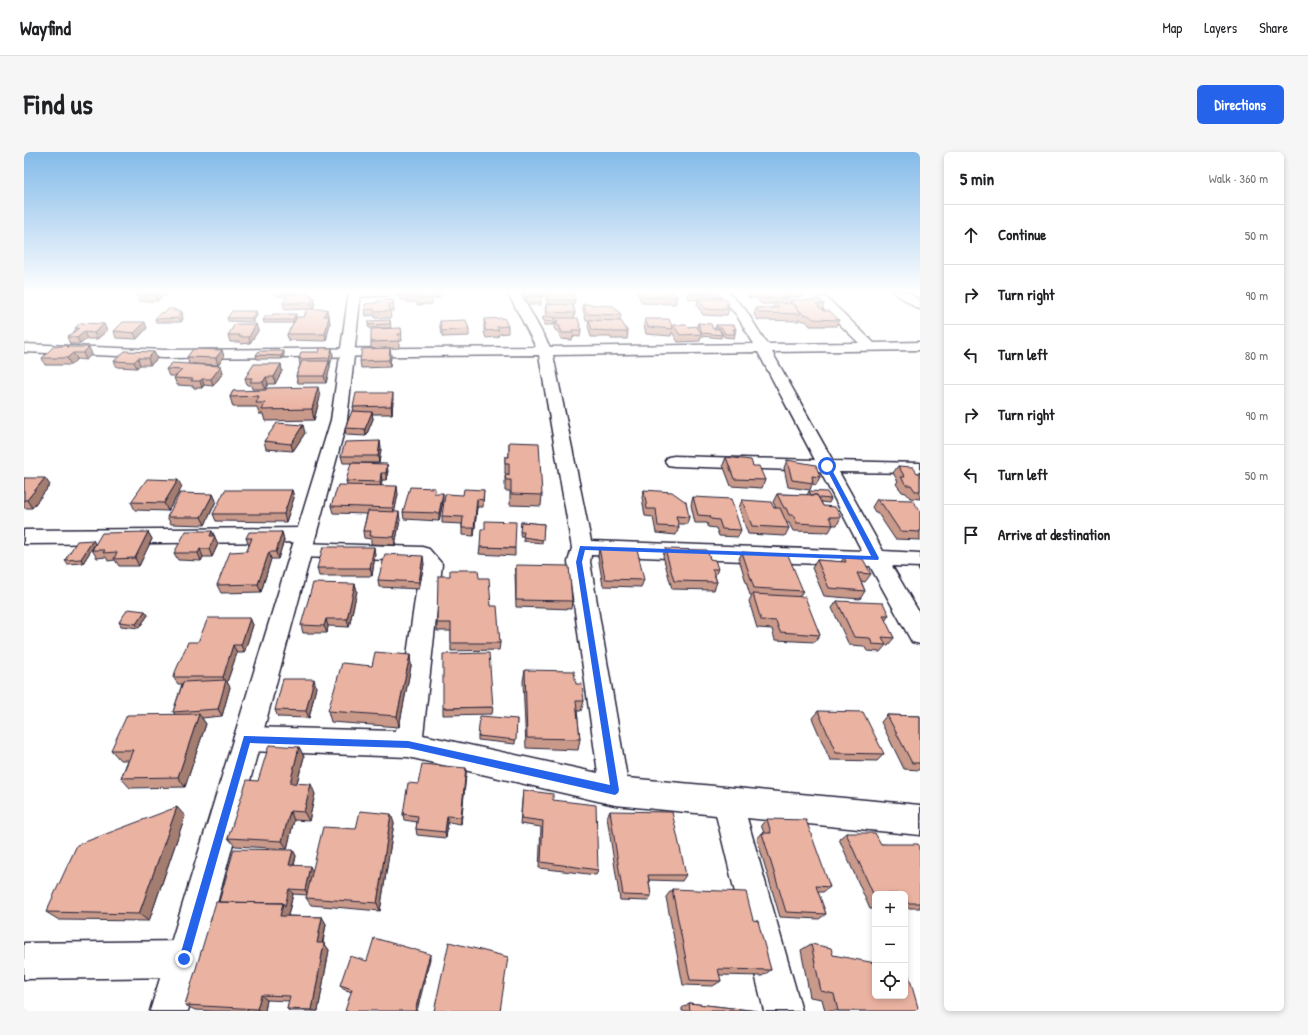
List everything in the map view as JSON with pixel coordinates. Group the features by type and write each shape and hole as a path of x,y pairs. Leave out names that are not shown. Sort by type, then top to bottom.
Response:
{"street":[{"path":"169,1011 339,420 350,331"},
{"path":"534,331 545,351 582,548 579,562 615,790"},
{"path":"753,331 764,348 876,558 920,635"},
{"path":"854,331 871,347"},
{"path":"24,348 165,354 920,346"},
{"path":"674,460 920,468"},
{"path":"24,536 303,543 422,554 431,564 408,744"},
{"path":"582,548 920,560"},
{"path":"247,739 408,744 615,790 920,820"},
{"path":"727,801 783,1011"},
{"path":"24,961 184,959"}],"building":[{"path":"75,331 96,331 94,333 84,332 77,338 67,337"},
{"path":"115,331 136,331 134,333"},
{"path":"230,331 252,331 249,337 228,335"},
{"path":"289,331 326,331 325,334 287,334"},
{"path":"371,331 402,331 402,334 398,334 399,341 371,342"},
{"path":"561,331 572,331 573,333 562,333"},
{"path":"627,331 628,332 612,332"},
{"path":"677,331 700,331 702,334 680,335"},
{"path":"701,331 720,331 722,335 702,333"},
{"path":"724,331 734,331 735,334 725,334"},
{"path":"70,345 67,347 89,347 83,353 73,353 67,358 42,358 53,347"},
{"path":"320,348 332,348 329,358 299,359 301,352 319,352"},
{"path":"390,348 389,360 360,361 362,349"},
{"path":"193,349 222,350 216,358 187,357"},
{"path":"125,351 154,352 148,358 138,358 134,362 114,361"},
{"path":"259,351 284,351 281,356 256,355"},
{"path":"302,361 329,361 324,376 296,376"},
{"path":"172,363 221,366 211,379 191,381 193,379 174,378 182,370 166,369"},
{"path":"254,364 281,364 274,377 266,377 263,382 250,382 252,378 245,378"},
{"path":"318,387 312,409 262,410 265,403 256,403 259,396 230,397 233,391 266,390 267,388"},
{"path":"356,393 393,393 391,406 353,407"},
{"path":"352,411 372,412 365,429 345,428"},
{"path":"277,423 303,425 291,444 264,441"},
{"path":"380,441 378,456 341,456 345,442"},
{"path":"509,442 539,443 542,495 511,494 511,480 506,480 505,475 509,475 509,463 505,463 505,457 509,457"},
{"path":"726,457 751,460 753,466 759,466 765,480 734,479"},
{"path":"787,460 816,465 820,477 812,476 813,483 792,480"},
{"path":"351,463 387,464 386,473 381,473 380,482 346,481"},
{"path":"898,466 913,467 917,473 920,473 920,491 915,491 911,485 906,485 901,477 905,477"},
{"path":"24,478 45,478 27,500 24,500"},
{"path":"147,479 178,480 164,503 131,502"},
{"path":"338,485 397,486 393,508 331,506"},
{"path":"410,487 435,488 434,493 443,493 439,513 403,512"},
{"path":"464,489 484,490 483,500 477,499 474,528 462,528 463,517 442,516 445,494 463,495"},
{"path":"225,490 292,490 284,514 213,514"},
{"path":"644,490 672,492 686,502 689,517 676,516 679,527 658,526 656,509 647,509"},
{"path":"809,491 827,492 831,499 819,498 817,495 811,495"},
{"path":"180,493 213,494 201,517 167,517"},
{"path":"777,494 817,495 823,506 835,507 841,517 829,517 833,525 797,523 793,515 789,515 786,508 784,508"},
{"path":"693,497 731,499 741,530 722,529 719,520 711,519 710,516 698,515"},
{"path":"877,499 912,500 920,511 920,532 900,531"},
{"path":"742,500 771,502 774,508 780,508 789,528 752,526"},
{"path":"368,511 399,512 394,537 370,536 371,531 363,531"},
{"path":"485,521 516,522 515,548 480,547 481,529 485,529"},
{"path":"521,522 544,524 543,540 523,537 524,532 520,532"},
{"path":"186,531 212,531 210,536 215,536 209,549 200,549 198,553 174,553"},
{"path":"148,532 135,558 114,559 117,552 103,553 105,550 92,550 102,533"},
{"path":"249,532 282,532 276,552 269,552 258,584 217,585 230,552 247,551 252,538 246,538"},
{"path":"93,540 81,559 65,560 77,541"},
{"path":"323,547 374,547 370,568 317,568"},
{"path":"599,548 637,549 644,580 605,579"},
{"path":"665,549 707,550 710,559 715,560 718,569 712,569 717,582 674,581"},
{"path":"742,552 788,555 803,591 754,588"},
{"path":"385,554 423,556 419,582 378,580"},
{"path":"844,557 863,559 871,574 857,573 865,591 829,588 817,560 846,562"},
{"path":"516,565 569,566 572,601 516,600"},
{"path":"450,570 478,570 479,578 489,578 491,606 497,606 500,643 451,643 451,623 437,623 438,576 450,576"},
{"path":"313,583 355,584 347,619 326,619 324,626 301,625"},
{"path":"753,594 805,597 820,635 780,632 776,621 761,620"},
{"path":"837,601 883,603 889,615 883,615 894,638 882,637 886,645 872,644 870,638 854,637"},
{"path":"128,609 145,611 136,624 119,622"},
{"path":"208,618 250,618 241,645 233,645 223,677 173,677 188,642 198,642"},
{"path":"375,652 410,655 397,716 328,711 342,663 372,666"},
{"path":"489,653 493,707 443,708 443,654"},
{"path":"525,670 574,671 576,684 582,684 584,701 576,701 580,739 527,738"},
{"path":"283,679 314,679 306,711 275,710"},
{"path":"226,680 218,709 173,712 183,682"},
{"path":"818,711 863,712 884,754 836,753"},
{"path":"199,714 178,777 121,778 133,750 111,750 127,715"},
{"path":"887,715 920,716 920,763 912,763"},
{"path":"480,716 517,719 516,740 478,736"},
{"path":"269,745 299,747 290,783 311,784 304,812 290,811 282,841 228,838 247,780 258,781"},
{"path":"422,764 466,768 461,817 447,816 445,832 416,829 418,816 403,814 408,783 418,784"},
{"path":"523,790 553,794 553,800 596,805 598,870 541,862 543,821 521,818"},
{"path":"177,807 139,914 46,912 77,845"},
{"path":"360,811 391,814 377,903 306,898 323,827 356,829"},
{"path":"610,811 672,812 686,875 648,875 651,896 623,895"},
{"path":"767,819 806,820 830,887 816,886 826,914 786,912 762,833 771,833"},
{"path":"846,833 875,833 881,844 918,844 920,847 920,903 908,903 908,891 872,891"},
{"path":"234,849 293,850 289,865 310,866 305,890 289,889 285,906 283,903 219,902"},
{"path":"672,889 746,892 753,920 758,921 771,970 718,969 721,981 690,980"},
{"path":"216,902 283,903 280,916 322,917 317,943 324,943 312,1010 287,1009 290,996 261,995 257,1009 185,1005"},
{"path":"374,938 430,954 415,1011 345,1011 352,989 340,985 350,956 367,961"},
{"path":"449,942 508,957 500,1011 434,1011"},
{"path":"811,944 831,948 833,955 872,962 872,999 908,999 908,972 919,1011 838,1011 834,994 821,991"},
{"path":"689,1003 758,1011 690,1011"}],"route":[{"path":"184,959 247,739 408,744 615,790 579,562 582,548 876,558 827,466"}]}
